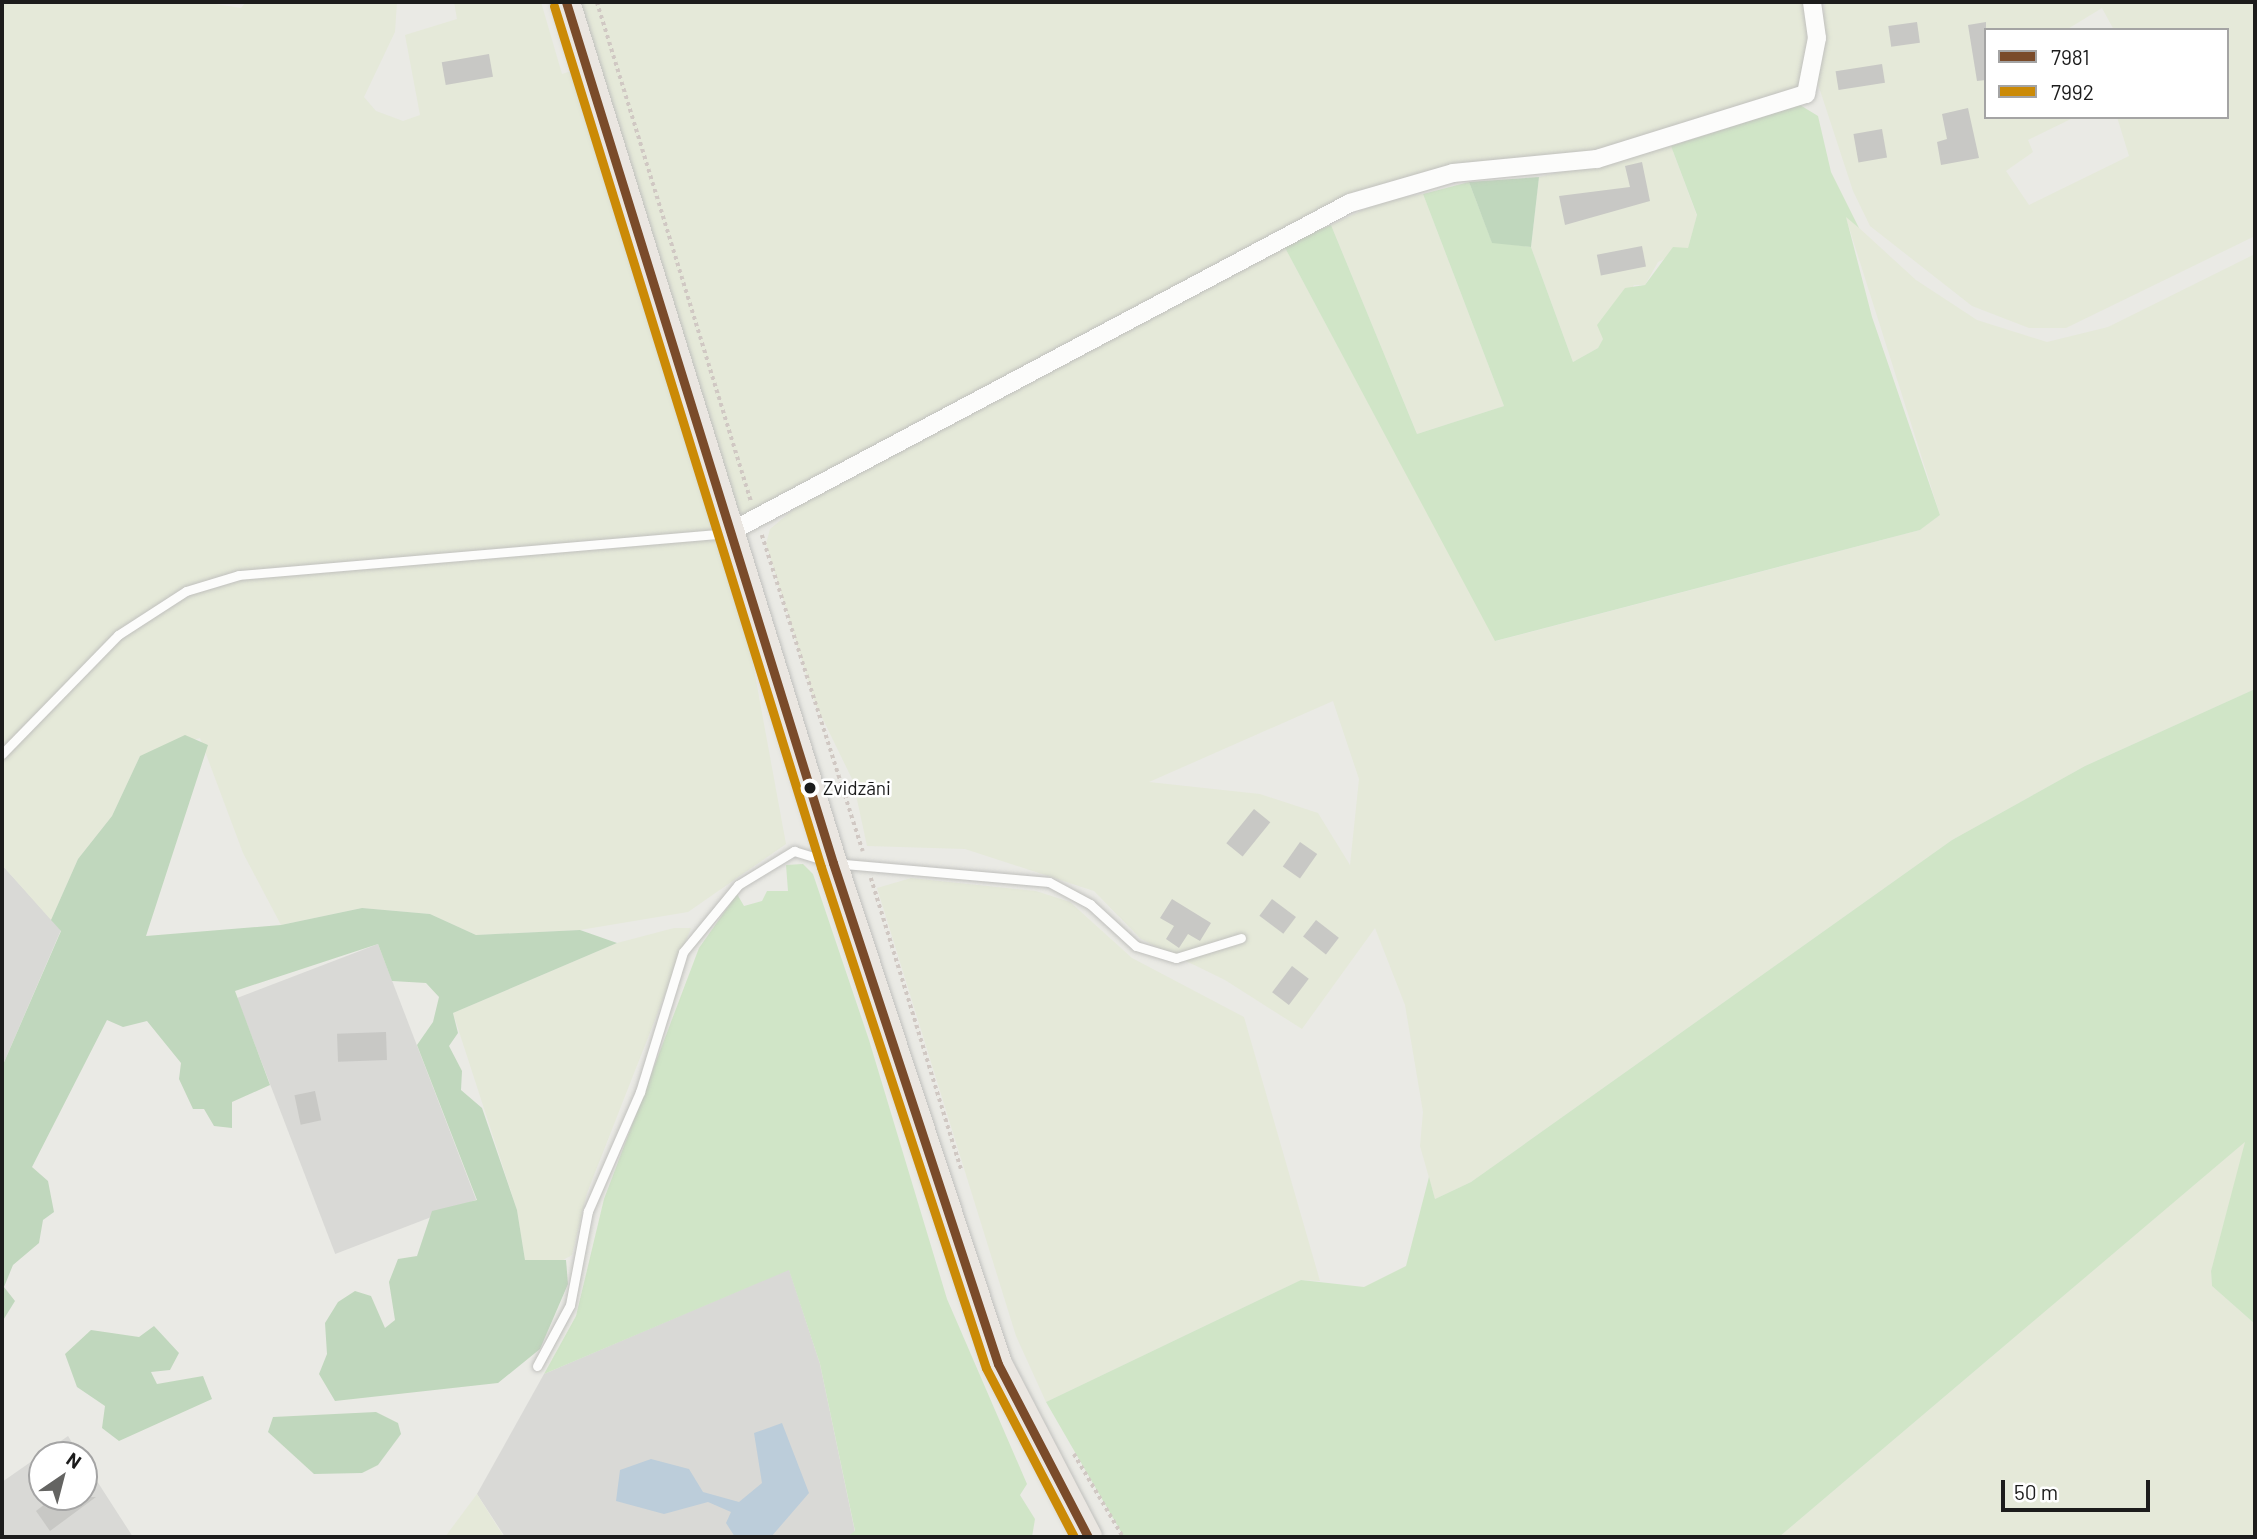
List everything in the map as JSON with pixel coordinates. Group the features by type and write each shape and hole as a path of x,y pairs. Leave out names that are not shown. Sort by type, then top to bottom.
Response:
{"highway":[{"path":"566,2 832,863 998,1364 1088,1537"}],"street":[{"path":"728,533 1350,203 1453,173 1597,159 1806,94 1817,38 1812,2"}],"lane":[{"path":"2,754 118,635 186,591 239,575 728,533"},
{"path":"537,1366 570,1305 588,1210 640,1092 683,952 738,885 794,851 832,863 1049,882 1090,904 1136,946 1176,958 1241,938"}],"path":[{"path":"597,2 964,1180"},
{"path":"1070,1448 1122,1537"}],"shaded area":[{"path":"2,865 61,930 2,1067"},
{"path":"378,944 476,1200 335,1254 237,998"},
{"path":"789,1269 820,1364 855,1532 847,1537 505,1537 477,1494 544,1374"},
{"path":"28,1464 28,1511 98,1511 98,1483 133,1537 2,1537 2,1482"}],"green space":[{"path":"2,2 203,2 241,8 246,2 397,2 395,32 364,97 376,111 403,121 420,115 405,35 457,19 454,2 541,2 562,74 586,66 566,2 1812,2 1806,94 1597,159 1453,173 1350,203 729,533 786,844 688,912 580,930 476,935 430,914 362,908 281,925 243,853 200,738 140,756 112,816 78,859 51,920 2,865"},
{"path":"1825,2 2255,2 2255,236 2066,328 2029,328 1972,306 1870,226 1853,191 1817,81"},
{"path":"1800,105 1818,116 1831,172 1859,228 1846,217 1872,317 1940,515 1920,530 1495,641 1283,244 1331,225 1417,434 1504,406 1423,194 1469,182 1492,242 1531,247 1573,362 1598,348 1603,339 1597,325 1625,288 1645,285 1673,247 1688,248 1697,215 1671,146"},
{"path":"1671,146 1697,216 1688,248 1658,262 1645,285 1634,285 1598,348 1573,362 1531,247 1539,177"},
{"path":"1539,177 1531,247 1492,243 1469,182"},
{"path":"1423,194 1504,406 1417,434 1331,225 1382,201"},
{"path":"1845,215 1916,280 1977,320 2047,342 2108,327 2255,254 2255,689 2085,766 1952,840 1471,1182 1435,1199 1420,1146 1423,1112 1405,1005 1375,928 1302,1029 1225,980 1141,939 1094,891 965,849 867,846 853,781 815,703 766,544 770,529 801,503 1283,244 1496,641 1920,530 1940,515","holes":["1333,701 1359,779 1350,865 1318,813 1260,794 1149,782"]},
{"path":"2255,689 2255,1324 2212,1286 2211,1271 2245,1142 1779,1537 1124,1537 1046,1402 1301,1280 1364,1287 1406,1266 1429,1177 1435,1199 1471,1182 1952,840 2085,766"},
{"path":"185,735 208,745 146,936 281,925 362,908 430,914 476,935 580,930 617,943 453,1013 458,1033 449,1046 462,1071 461,1090 482,1108 517,1210 525,1260 566,1260 568,1284 540,1349 498,1383 335,1401 319,1374 327,1354 325,1323 338,1302 355,1291 371,1296 385,1328 395,1320 389,1282 398,1259 417,1256 432,1211 477,1200 417,1045 433,1022 439,997 426,983 392,981 378,944 235,991 270,1085 232,1102 232,1128 214,1126 204,1109 193,1109 179,1079 181,1063 147,1021 123,1027 107,1020 32,1167 48,1181 54,1212 43,1220 39,1243 13,1265 4,1287 15,1301 2,1322 2,1067 61,931 51,920 78,859 112,816 140,756"},
{"path":"803,864 813,874 869,1040 947,1299 1027,1484 1020,1495 1035,1519 1032,1537 847,1537 855,1531 820,1364 789,1270 544,1374 576,1316 604,1199 699,948 737,894 744,906 762,901 767,891 788,891 786,865"},
{"path":"911,878 1036,891 1070,902 1132,958 1244,1017 1320,1281 1301,1280 1046,1402 1016,1336 877,888"},
{"path":"674,928 691,928 587,1193 572,1255 556,1264 525,1260 517,1210 453,1013 617,943"},
{"path":"2246,1141 2211,1271 2212,1286 2255,1324 2255,1537 1779,1537"},
{"path":"154,1326 179,1353 170,1370 151,1372 157,1384 203,1376 212,1399 119,1441 102,1428 105,1406 77,1387 65,1354 91,1330 139,1337"},
{"path":"376,1412 398,1423 401,1434 378,1465 362,1473 314,1474 268,1432 273,1417"},
{"path":"477,1494 504,1537 445,1537"}],"water":[{"path":"782,1423 809,1493 771,1537 735,1537 726,1523 731,1512 708,1502 664,1514 616,1501 620,1470 651,1459 689,1469 703,1492 739,1502 762,1483 754,1433"}],"building":[{"path":"1917,22 1920,43 1891,47 1888,26"},
{"path":"1986,22 1984,80 1977,81 1968,25"},
{"path":"489,54 493,77 446,85 442,62"},
{"path":"1882,64 1885,83 1839,90 1836,71"},
{"path":"1968,108 1979,158 1941,165 1937,142 1947,139 1942,114"},
{"path":"1882,129 1887,158 1858,163 1853,134"},
{"path":"1642,162 1650,201 1565,225 1559,196 1630,187 1625,166"},
{"path":"1642,246 1646,267 1601,275 1597,255"},
{"path":"1254,809 1270,822 1243,856 1226,843"},
{"path":"1300,842 1317,854 1300,879 1283,867"},
{"path":"1172,899 1211,923 1200,941 1188,934 1179,948 1166,939 1174,926 1160,918"},
{"path":"1272,899 1296,917 1283,934 1259,916"},
{"path":"1316,920 1339,938 1326,954 1303,937"},
{"path":"1292,966 1309,979 1289,1005 1272,992"},
{"path":"386,1032 387,1060 338,1062 337,1034"},
{"path":"315,1091 321,1120 301,1125 294,1095"},
{"path":"36,1511 77,1511 50,1531"}],"transit line":[{"name":"7981","path":"566,2 833,863 998,1364 1088,1537"},
{"name":"7992","path":"554,6 821,867 986,1368 1074,1537"}],"place":[{"name":"Zvidzāni","path":"810,788"}]}
